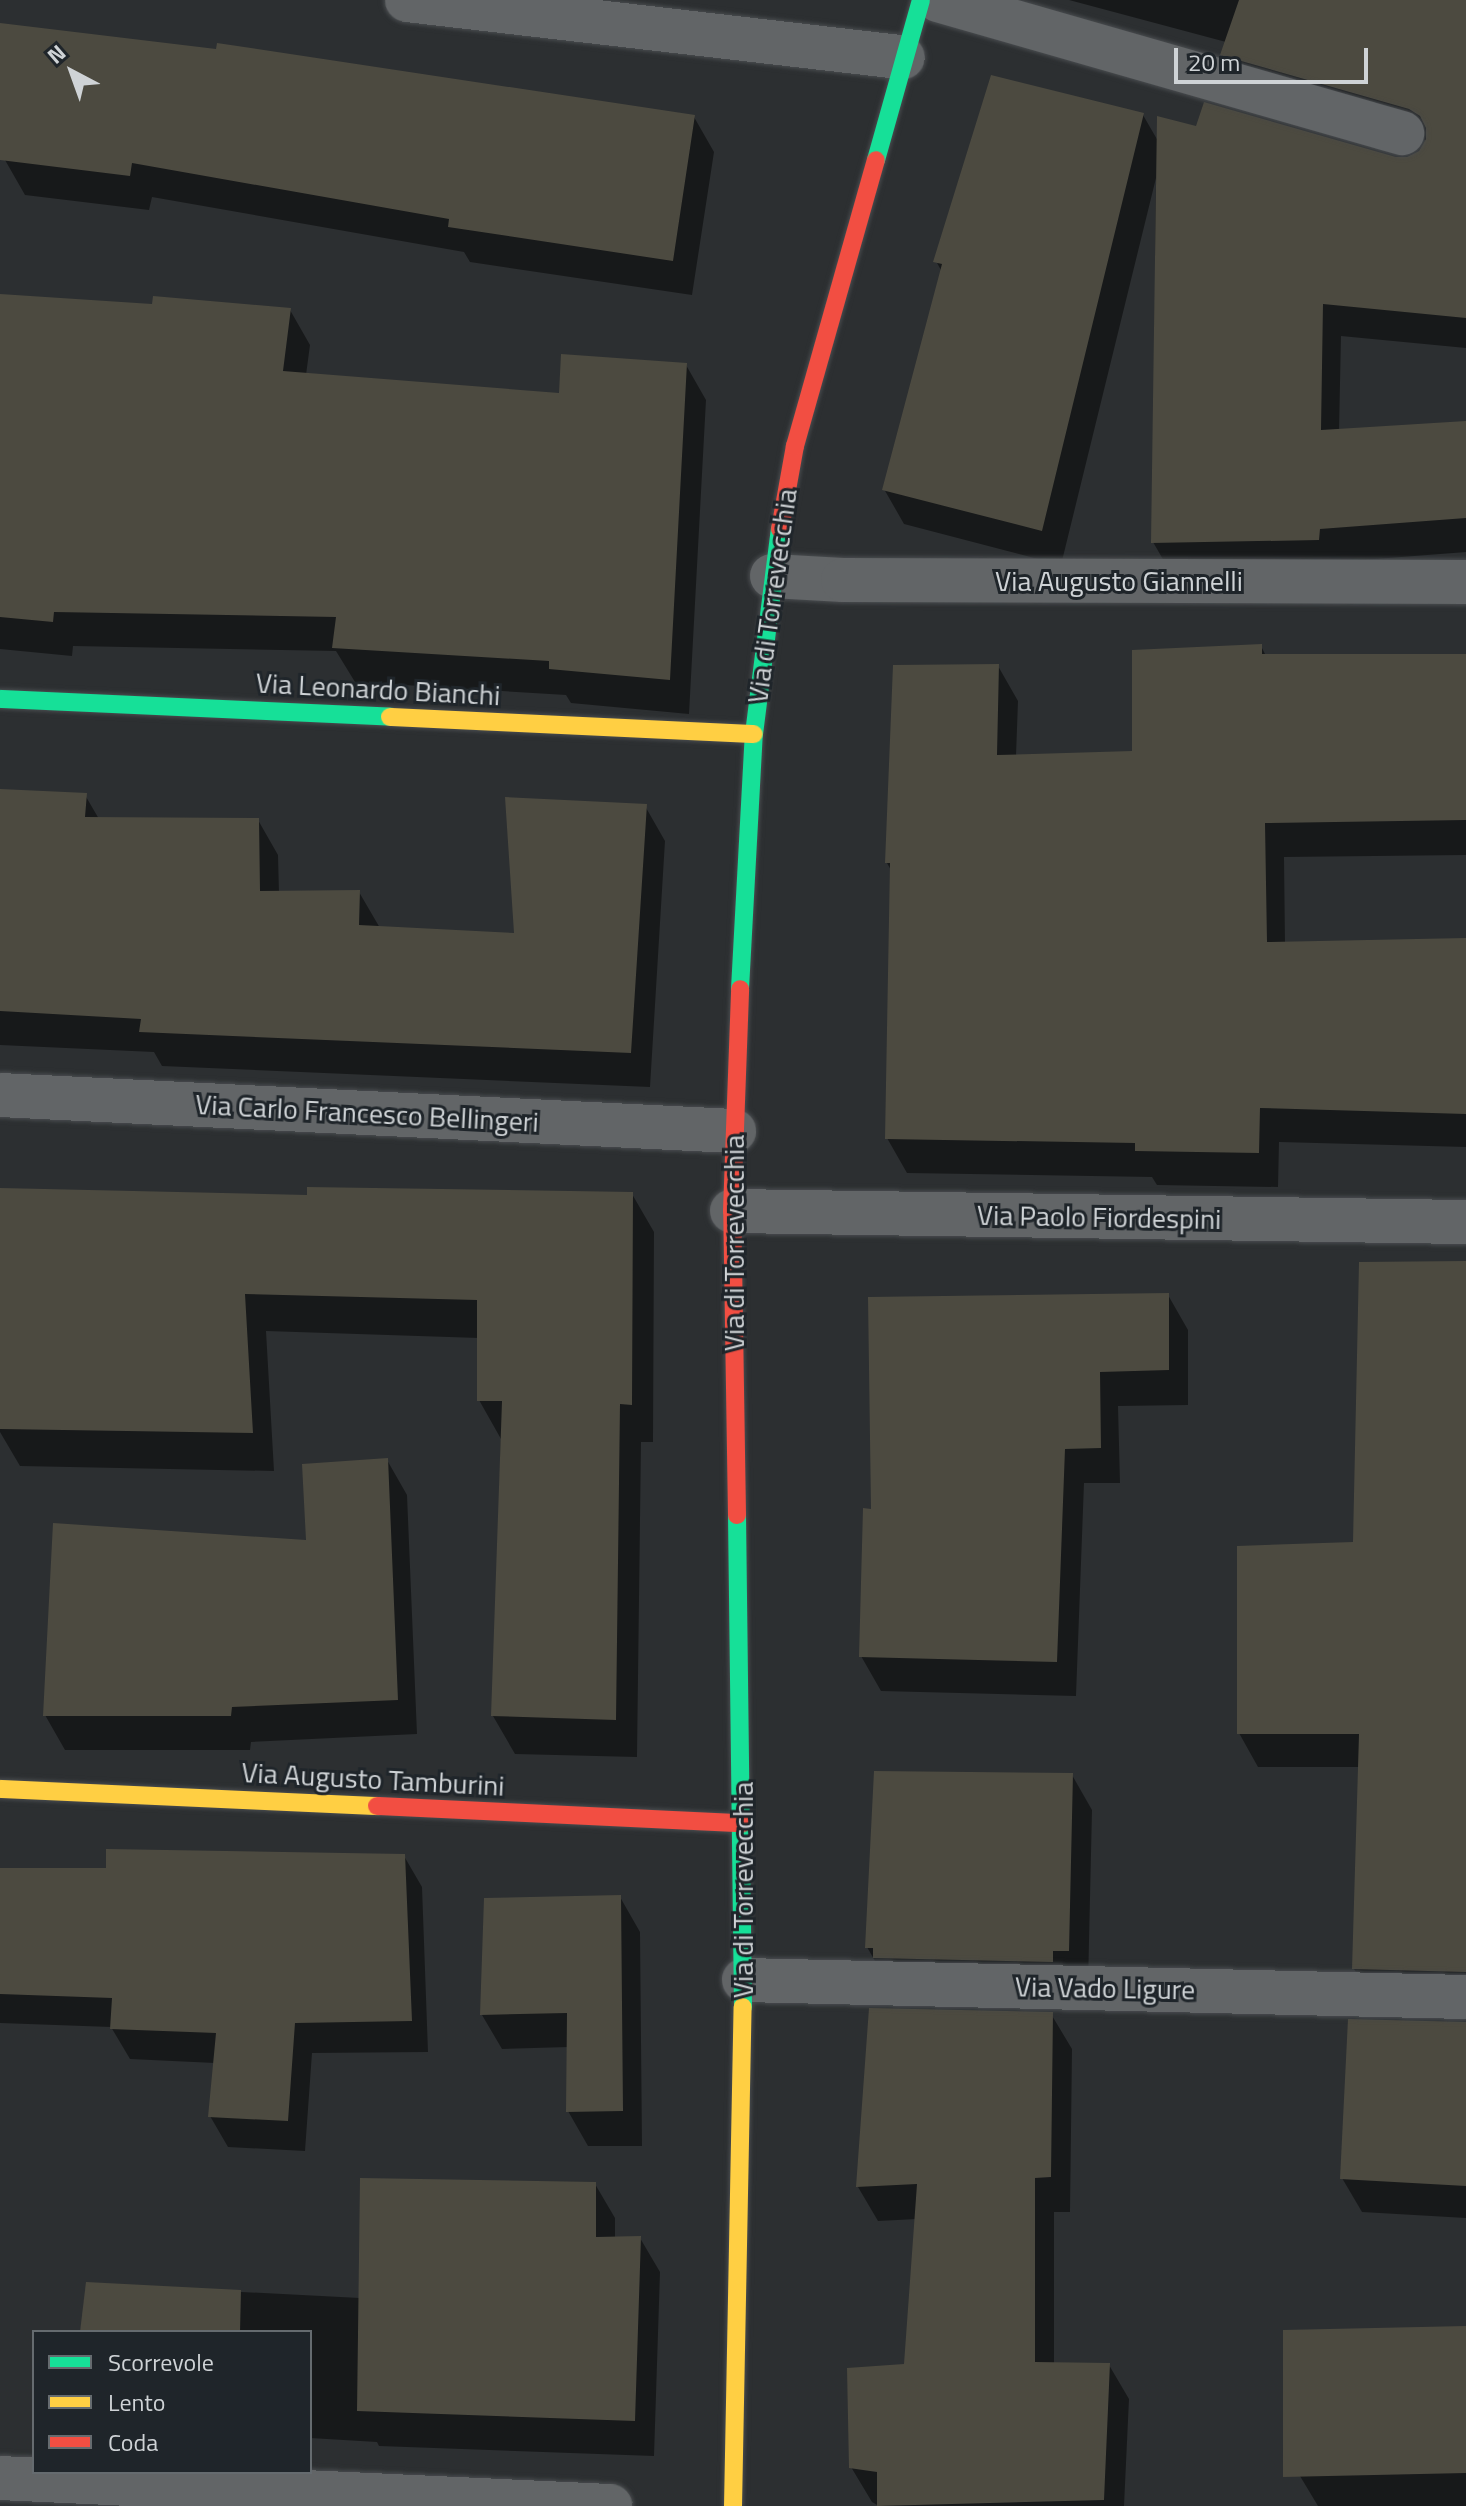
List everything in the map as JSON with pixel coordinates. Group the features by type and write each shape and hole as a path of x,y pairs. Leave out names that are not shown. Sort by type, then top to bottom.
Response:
{"main road":[{"name":"Via di Torrevecchia","path":"733,2506 744,1980 732,1211 754,734 772,576 798,434 921,0"},
{"name":"Via Leonardo Bianchi","path":"0,699 754,734"},
{"name":"Via Augusto Tamburini","path":"0,1789 743,1823"}],"street":[{"path":"407,0 903,57"},
{"path":"938,0 1402,133"},
{"name":"Via Augusto Giannelli","path":"772,576 843,580 1466,582"},
{"name":"Via Carlo Francesco Bellingeri","path":"0,1095 734,1131"},
{"name":"Via Paolo Fiordespini","path":"732,1211 1466,1222"},
{"name":"Via Vado Ligure","path":"744,1980 1466,1997"},
{"path":"0,2478 610,2506"}],"building":[{"path":"1239,0 1466,0 1466,318 1323,304 1321,430 1466,421 1466,518 1320,529 1319,540 1151,543 1157,116 1196,126 1204,102 1396,157 1407,157 1419,151 1426,139 1426,128 1420,116 1409,109 1220,55"},
{"path":"0,23 216,49 217,43 695,115 673,261 448,227 449,219 132,163 130,176 0,160"},
{"path":"991,75 1144,113 1042,531 882,490 942,264 933,262"},
{"path":"0,294 152,304 153,296 291,308 283,371 559,393 561,354 687,363 670,680 549,669 549,661 332,648 336,617 54,612 53,622 0,617"},
{"path":"1262,644 1262,654 1466,654 1466,820 1265,823 1267,942 1466,938 1466,1114 1260,1108 1259,1153 1135,1151 1135,1143 885,1139 890,863 885,863 893,665 999,664 997,755 1132,751 1132,650"},
{"path":"0,789 87,793 85,817 259,818 260,891 360,890 359,925 514,933 505,797 647,804 631,1053 139,1032 141,1019 0,1011"},
{"path":"307,1187 633,1192 632,1405 620,1404 616,1720 491,1716 502,1401 477,1401 477,1300 245,1294 253,1433 0,1429 0,1188 307,1195"},
{"path":"1466,1261 1466,1972 1352,1969 1359,1734 1237,1734 1237,1546 1353,1542 1359,1262"},
{"path":"1169,1293 1169,1370 1100,1372 1101,1448 1065,1449 1057,1662 859,1657 863,1508 871,1509 868,1297"},
{"path":"388,1458 398,1700 232,1707 231,1716 43,1716 53,1523 306,1540 302,1464"},
{"path":"874,1771 1073,1773 1069,1951 1053,1951 1053,1962 873,1958 873,1948 865,1948"},
{"path":"106,1849 405,1854 412,2021 295,2023 288,2121 208,2117 216,2033 110,2029 112,1998 0,1994 0,1868 106,1868"},
{"path":"621,1895 623,2111 566,2112 567,2013 480,2015 484,1898"},
{"path":"869,2008 1053,2012 1051,2177 1035,2178 1035,2362 1110,2363 1104,2500 877,2506 877,2472 849,2468 847,2368 904,2364 917,2184 856,2187"},
{"path":"1348,2019 1466,2022 1466,2186 1340,2179"},
{"path":"360,2178 596,2182 596,2237 641,2236 635,2421 357,2411"},
{"path":"86,2282 241,2290 240,2330 80,2330"},
{"path":"1466,2326 1466,2473 1283,2477 1283,2330"}],"traffic: fast":[{"path":"876,160 921,0"},
{"path":"740,989 754,734 780,529"},
{"path":"0,699 390,717"},
{"path":"737,1515 743,2007"}],"traffic: slow":[{"path":"390,717 754,734"},
{"path":"0,1789 377,1806"},
{"path":"733,2506 743,2007"}],"traffic: jam":[{"path":"780,529 795,446 876,160"},
{"path":"737,1515 732,1211 740,989"},
{"path":"377,1806 743,1823"}]}
